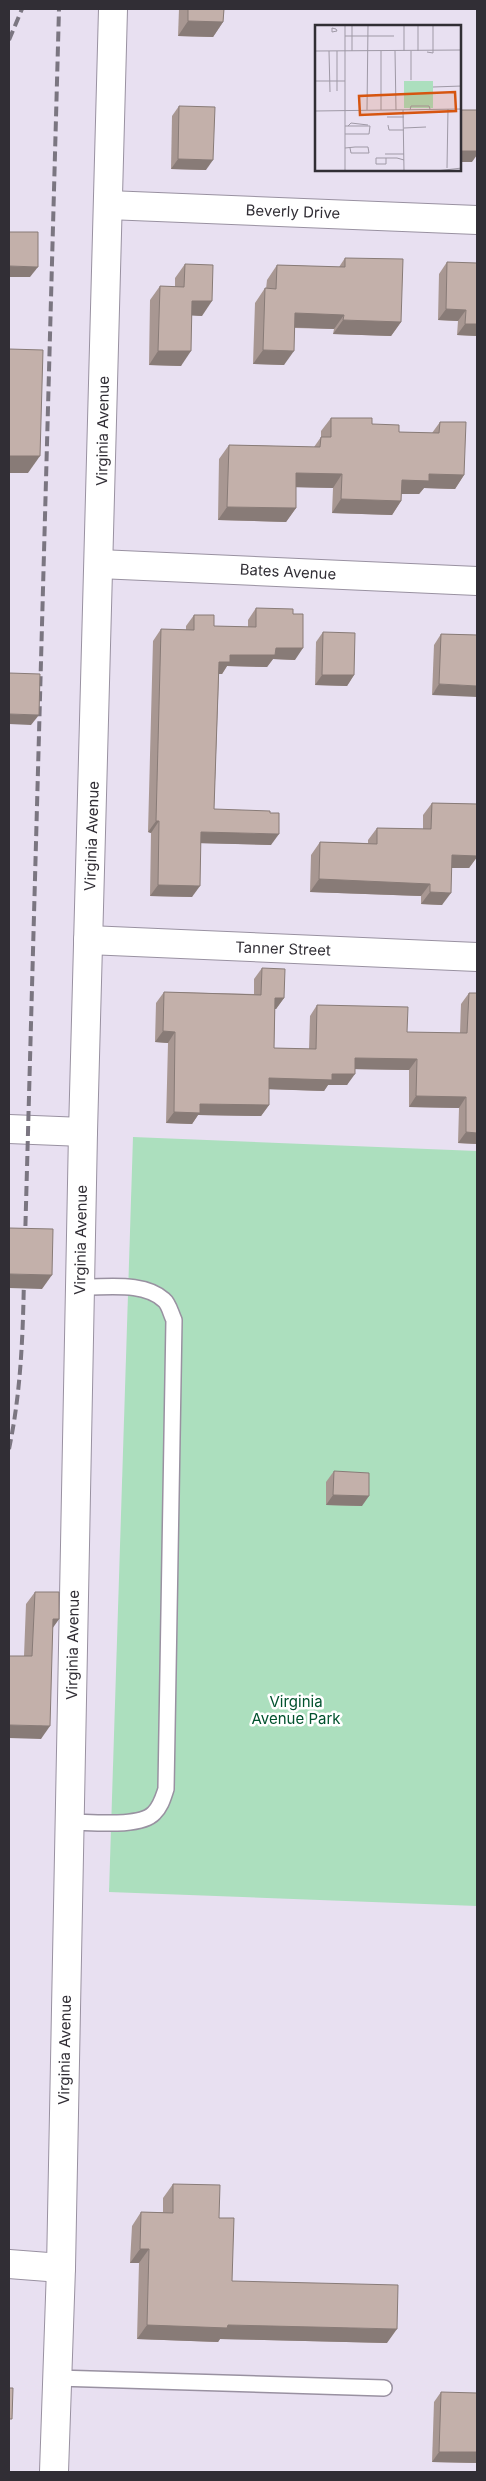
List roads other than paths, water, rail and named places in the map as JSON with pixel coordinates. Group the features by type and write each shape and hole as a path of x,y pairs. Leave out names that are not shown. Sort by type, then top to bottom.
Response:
{"street":[{"name":"Virginia Avenue","path":"54,2472 61,2268 83,1132 100,564 113,9"},
{"name":"Beverly Drive","path":"108,205 477,220"},
{"name":"Bates Avenue","path":"100,564 477,581"},
{"name":"Tanner Street","path":"88,940 477,957"},
{"path":"9,1129 83,1132"},
{"path":"9,2264 61,2268"}],"lane":[{"path":"70,1822 141,1822 153,1815 161,1804 166,1789 174,1320 166,1301 151,1291 132,1288 80,1287"},
{"path":"57,2378 384,2388"}],"railway":[{"path":"9,40 22,9"},
{"path":"25,1241 59,9"},
{"path":"9,1449 19,1385 24,1276"}],"park label":[{"name":"Virginia Avenue Park","path":"296,1710"}]}
